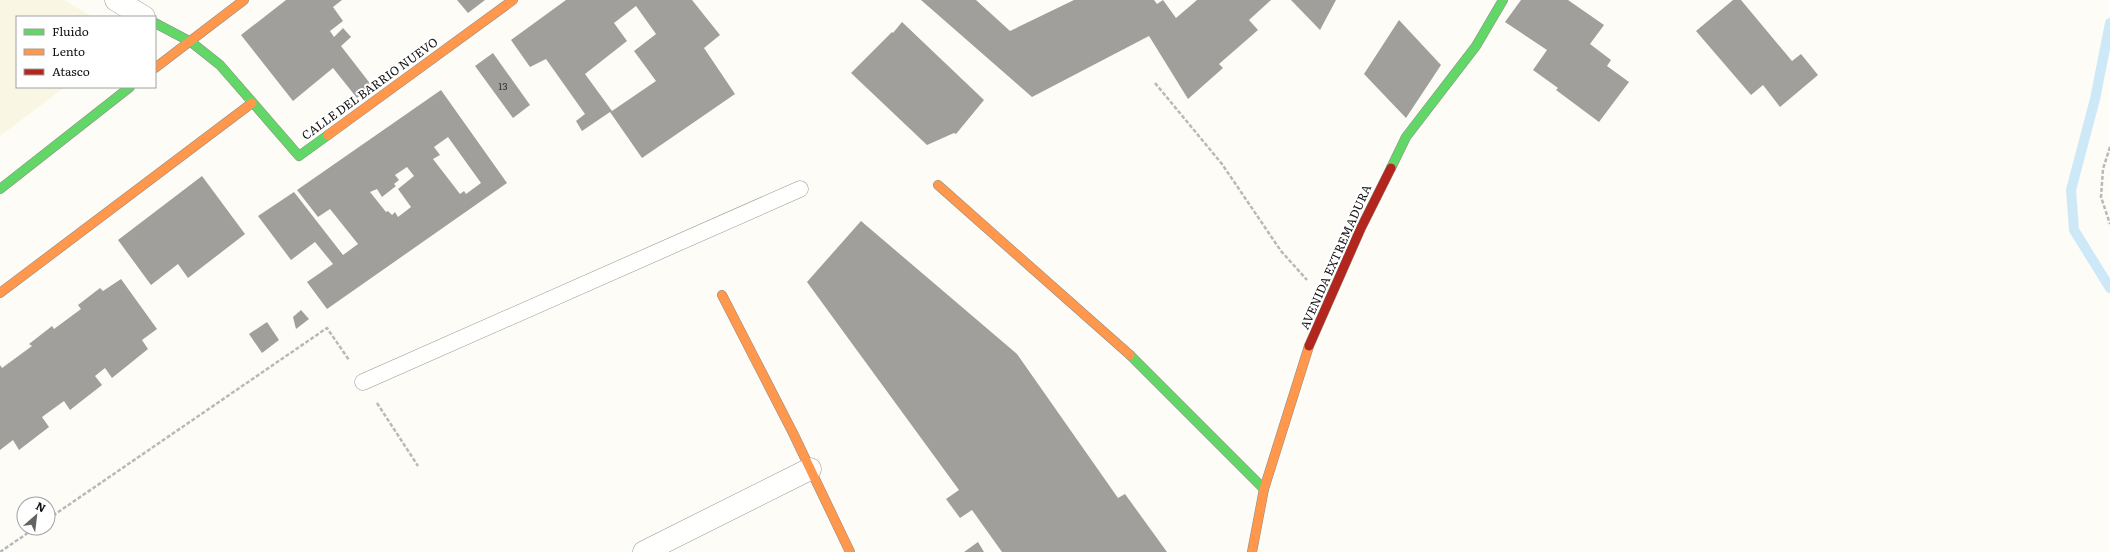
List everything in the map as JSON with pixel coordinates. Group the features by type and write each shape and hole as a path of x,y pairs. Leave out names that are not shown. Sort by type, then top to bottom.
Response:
{"street":[{"path":"116,0 142,16"},
{"path":"156,67 244,0"},
{"name":"CALLE DEL BARRIO NUEVO","path":"156,24 191,42 220,65 299,156 513,0"},
{"name":"AVENIDA EXTREMADURA","path":"1252,552 1264,489 1309,347 1361,228 1406,137 1476,46 1503,0"},
{"path":"0,189 129,88"},
{"path":"0,293 252,103"},
{"path":"938,185 1135,359 1264,489"},
{"path":"722,295 850,552"},
{"path":"644,552 810,469"}],"lane":[{"path":"363,382 800,189"}],"path":[{"path":"1155,83 1222,164 1281,251 1328,305"},
{"path":"2110,146 2103,169 2101,197 2110,224"},
{"path":"56,514 327,328"},
{"path":"0,552 23,536"}],"shaded area":[{"path":"0,0 64,0 91,16 16,16 16,88 64,88 0,136"}],"building":[{"path":"286,0 342,0 333,7 343,21 330,31 334,37 343,28 351,37 341,46 372,86 357,98 333,68 293,101 241,35"},
{"path":"457,0 485,0 468,13"},
{"path":"566,0 692,0 720,35 704,48 735,94 642,158 610,112 582,131 576,121 585,114 546,59 530,67 511,40","holes":["636,6 656,34 634,51 656,81 612,111 585,74 627,41 614,23"]},
{"path":"921,0 976,0 1010,31 1074,0 1154,0 1157,4 1163,0 1176,18 1197,0 1271,0 1249,20 1258,30 1219,64 1223,68 1188,99 1149,36 1032,97"},
{"path":"1291,0 1336,0 1320,30"},
{"path":"1521,0 1568,0 1604,25 1590,44 1611,60 1607,66 1629,82 1599,122 1556,90 1558,88 1533,70 1547,50 1505,22"},
{"path":"1733,0 1741,0 1792,61 1801,54 1818,75 1780,107 1763,85 1751,95 1696,31"},
{"path":"1399,20 1441,65 1406,118 1364,74"},
{"path":"902,22 984,100 956,134 954,133 927,145 851,73 892,32 893,33"},
{"path":"493,53 530,105 513,118 475,66"},
{"path":"441,90 507,183 327,309 307,282 333,264 315,242 291,260 258,216 294,192 343,255 358,244 330,209 318,217 297,190","holes":["448,137 481,183 466,194 464,191 460,194 433,159 440,155 434,147","407,167 414,176 398,189 411,207 398,217 395,212 392,215 388,211 386,212 370,192 377,189 382,197 396,186 394,184 399,180 395,175"]},
{"path":"202,176 245,234 188,278 178,264 151,285 118,240"},
{"path":"861,221 1017,354 1118,498 1125,494 1167,552 1002,552 972,510 960,518 946,499 959,490 807,282"},
{"path":"121,279 157,329 142,340 148,349 112,378 105,368 95,376 102,385 70,410 64,401 42,417 49,427 19,450 13,440 0,450 0,365 2,368 32,346 29,344 52,326 54,329 81,309 78,305 100,288 103,291"},
{"path":"301,310 309,319 296,329 293,317"},
{"path":"267,322 279,340 262,353 249,334"},
{"path":"978,542 984,552 964,552"}],"waterway":[{"path":"2110,23 2095,99 2071,190 2074,230 2110,288"}],"traffic: fast":[{"path":"1391,168 1406,137 1476,46 1503,0"},
{"path":"156,24 191,42 220,65 299,156 328,135"},
{"path":"0,189 129,88"},
{"path":"1130,355 1264,489"}],"traffic: slow":[{"path":"156,67 244,0"},
{"path":"328,135 513,0"},
{"path":"0,293 252,103"},
{"path":"938,185 1130,355"},
{"path":"722,295 793,433 850,552"},
{"path":"1252,552 1264,489 1309,346"}],"traffic: jam":[{"path":"1309,346 1361,228 1391,168"}]}
